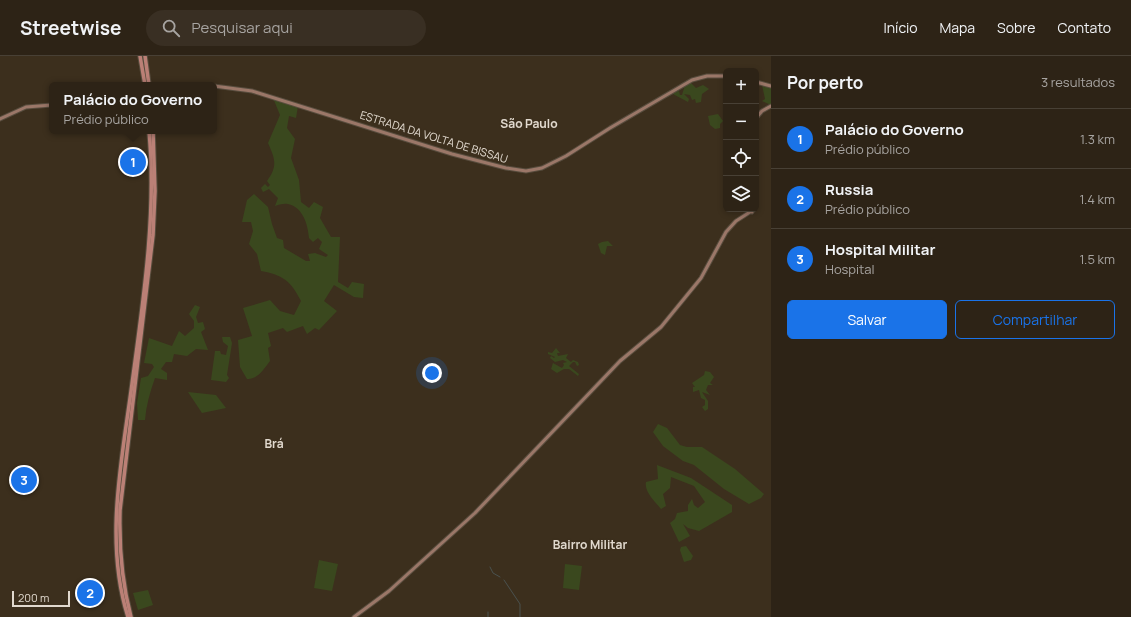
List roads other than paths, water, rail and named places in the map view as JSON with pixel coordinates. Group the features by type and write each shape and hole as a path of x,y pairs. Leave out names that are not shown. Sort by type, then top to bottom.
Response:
{"main road":[{"path":"140,56 144,82"},
{"path":"145,56 149,82"},
{"path":"128,617 121,587 116,534 121,464 148,243 151,192 149,134"},
{"path":"131,617 125,586 121,549 120,510 152,242 155,192 153,134"}],"street":[{"name":"ESTRADA DA VOLTA DE BISSAU","path":"217,86 252,91 458,155 506,168 526,171 542,168 566,156 610,128 692,80 711,76 723,76"},
{"path":"759,83 771,86"},
{"path":"0,119 26,107 49,105"},
{"path":"759,114 771,106"},
{"path":"354,617 389,591 475,513 620,361 668,319 701,278 726,232 736,220 748,212"}],"waterway":[{"path":"490,567 493,573 500,577"},
{"path":"504,580 520,604 520,617"},
{"path":"488,612 488,617"}],"place":[{"name":"Palácio do Governo","path":"133,162"},
{"name":"Hospital Militar","path":"24,480"},
{"name":"Russia","path":"90,593"}],"district":[{"name":"São Paulo","path":"529,124"},
{"name":"Brá","path":"274,444"},
{"name":"Bairro Militar","path":"590,545"}]}
